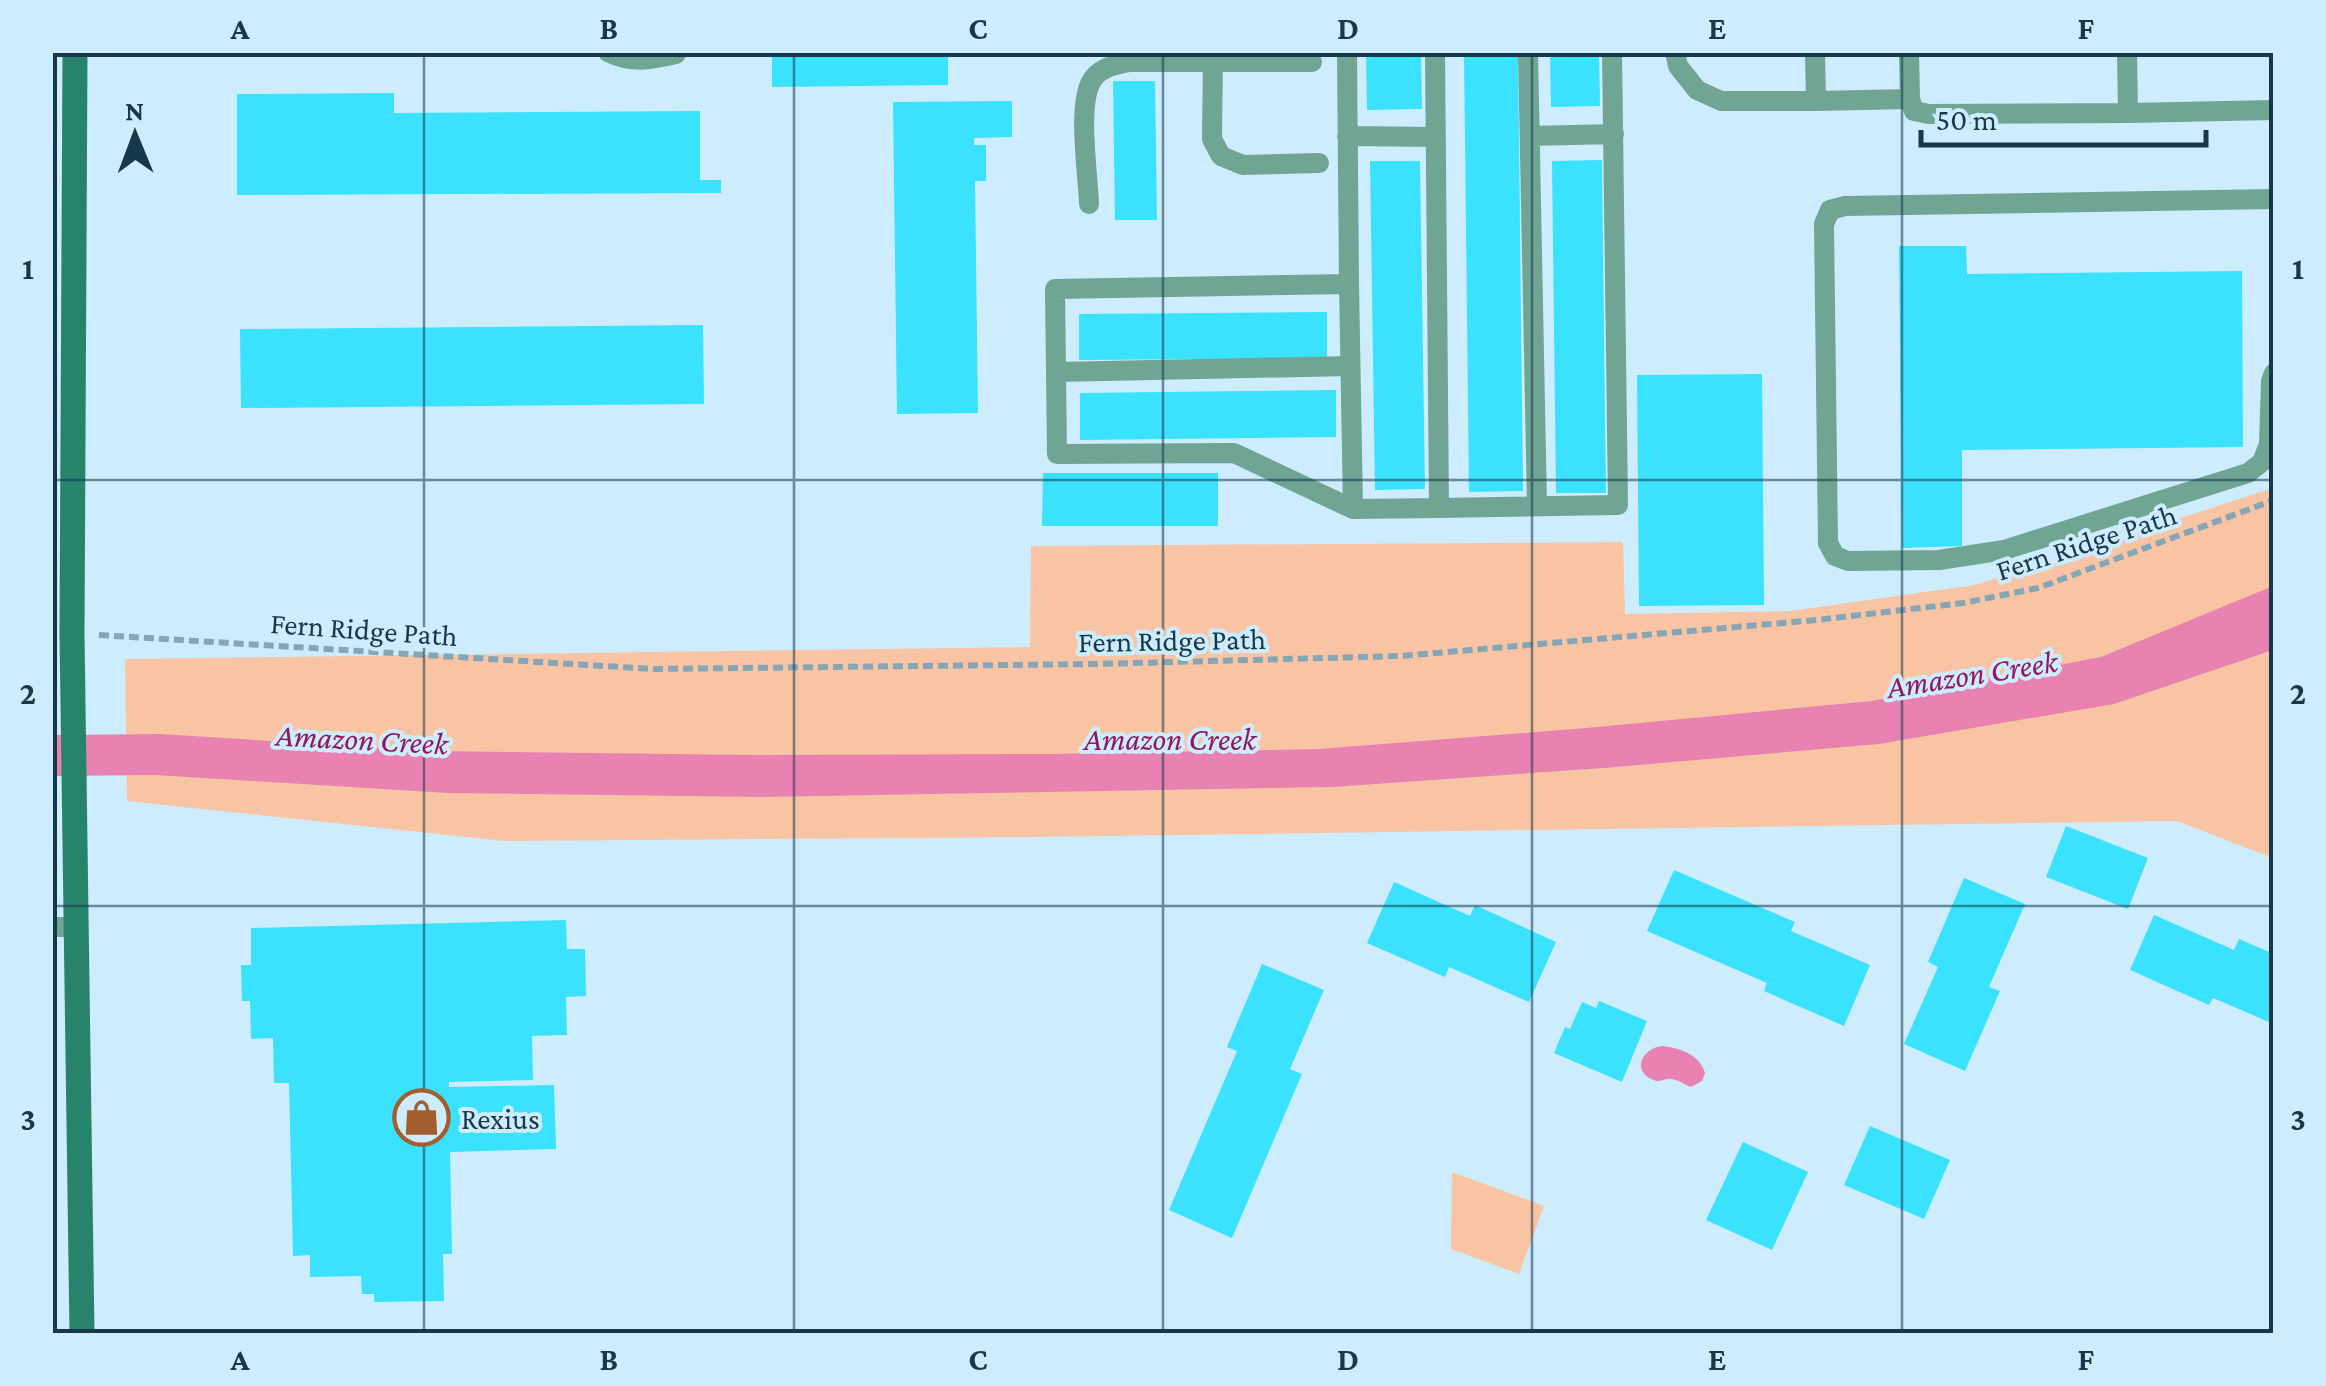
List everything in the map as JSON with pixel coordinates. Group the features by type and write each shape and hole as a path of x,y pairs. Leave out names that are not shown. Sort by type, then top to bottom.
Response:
{"main road":[{"path":"75,52 74,798 64,927 82,1334"}],"lane":[{"path":"608,52 623,60 676,54"},
{"path":"1347,52 1352,510"},
{"path":"1434,52 1439,508"},
{"path":"1528,52 1536,506"},
{"path":"1349,284 1055,289 1057,454 1234,453 1352,510 1618,505 1612,52"},
{"path":"1676,52 1678,66 1697,90 1721,101 1910,99"},
{"path":"1815,52 1816,101"},
{"path":"1909,52 1910,99 1914,111 1929,114 2274,110"},
{"path":"2127,52 2128,113"},
{"path":"1090,204 1084,107 1090,82 1108,66 1129,57 1312,62"},
{"path":"1213,58 1212,138 1221,156 1243,165 1318,163"},
{"path":"1530,136 1614,134"},
{"path":"1348,136 1436,136"},
{"path":"2274,199 1844,206 1830,210 1824,224 1828,543 1835,556 1848,561 1939,560 2004,550 2248,473 2262,462 2269,444 2270,382 2274,373"},
{"path":"1056,372 1350,366"}],"path":[{"name":"Fern Ridge Path","path":"72,644 652,668 1116,664 1402,656 1818,620 1963,603 2038,588 2274,500"}],"shaded area":[{"path":"2273,488 2273,858 2177,821 504,841 127,801 125,659 1030,647 1031,546 1623,542 1625,614 1790,611 1975,585"},
{"path":"2273,586 2273,650 2114,704 1879,744 1604,768 1332,787 764,797 448,793 155,775 53,776 52,735 160,734 432,751 1053,754 1319,749 1586,728 1872,701 2101,657"},
{"path":"1663,1046 1694,1057 1705,1073 1702,1081 1691,1087 1674,1079 1656,1081 1645,1075 1642,1059 1650,1050"},
{"path":"1452,1172 1544,1206 1519,1274 1451,1249"}],"building":[{"path":"772,52 948,52 948,85 772,87"},
{"path":"1366,52 1421,52 1422,109 1367,110"},
{"path":"1464,52 1518,52 1523,491 1469,492"},
{"path":"1550,52 1599,52 1600,106 1551,107"},
{"path":"1113,81 1155,81 1157,220 1115,220"},
{"path":"394,93 394,113 700,111 700,180 721,180 721,193 237,195 237,94"},
{"path":"1012,101 1012,137 974,138 974,145 986,145 986,181 975,181 978,413 897,414 893,102"},
{"path":"1602,160 1606,493 1556,493 1552,161"},
{"path":"1370,161 1420,161 1425,489 1375,490"},
{"path":"1899,246 1966,246 1967,274 2242,271 2243,447 1962,450 1962,546 1902,548"},
{"path":"1327,312 1327,358 1079,360 1079,314"},
{"path":"703,325 704,404 241,408 240,329"},
{"path":"1762,374 1764,605 1639,606 1637,375"},
{"path":"1336,390 1336,437 1080,440 1080,393"},
{"path":"1043,473 1218,473 1218,526 1042,526"},
{"path":"2066,826 2148,858 2128,909 2046,877"},
{"path":"1674,870 1795,922 1791,931 1870,965 1844,1026 1764,991 1767,983 1647,931"},
{"path":"1964,878 2025,904 1989,987 2000,991 1965,1071 1904,1044 1938,967 1928,962"},
{"path":"1394,882 1470,916 1475,905 1556,942 1529,1002 1449,967 1445,977 1367,943"},
{"path":"2154,915 2234,950 2239,939 2274,954 2274,1024 2213,998 2209,1005 2130,970"},
{"name":"Rexius","path":"566,920 567,949 585,949 586,996 566,997 567,1035 532,1036 533,1080 449,1082 449,1087 554,1085 556,1149 450,1152 452,1254 443,1254 444,1301 374,1302 374,1294 362,1294 361,1276 310,1277 310,1255 293,1256 289,1083 274,1083 273,1038 251,1039 250,1001 242,1001 241,965 251,965 251,928"},
{"path":"1262,964 1324,990 1290,1069 1302,1074 1232,1238 1169,1210 1237,1051 1227,1047"},
{"path":"1599,1001 1647,1021 1622,1082 1554,1053 1582,1002 1596,1008"},
{"path":"1870,1126 1950,1160 1924,1219 1844,1185"},
{"path":"1743,1142 1808,1172 1772,1250 1706,1220"}],"place":[{"name":"Rexius","path":"422,1118"}],"water label":[{"name":"Amazon Creek","path":"1972,674"},
{"name":"Amazon Creek","path":"362,739"},
{"name":"Amazon Creek","path":"1170,739"}]}
